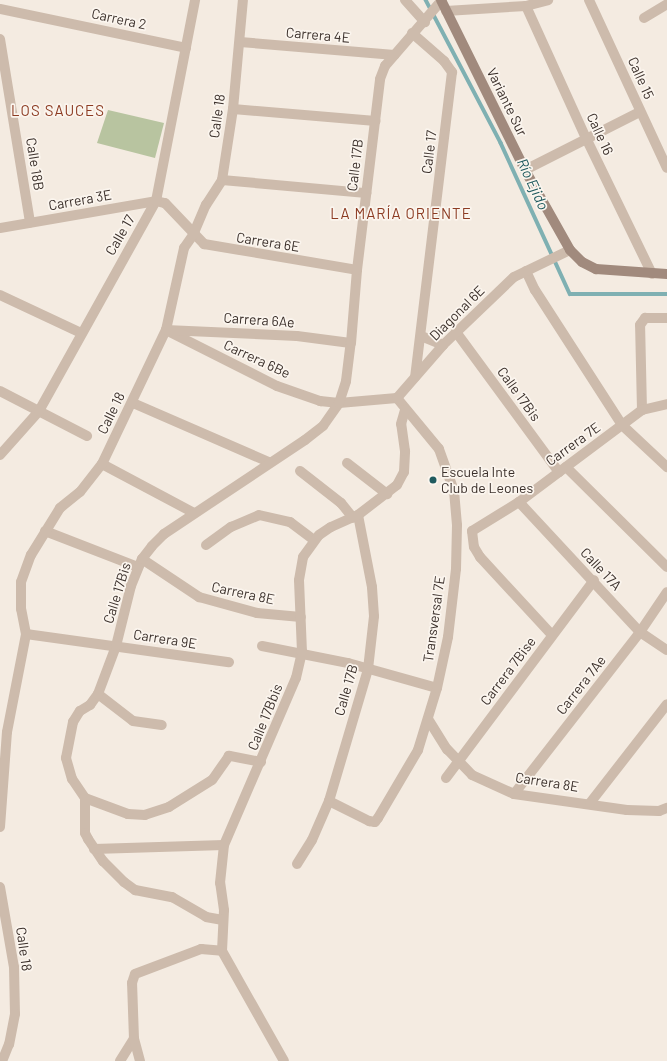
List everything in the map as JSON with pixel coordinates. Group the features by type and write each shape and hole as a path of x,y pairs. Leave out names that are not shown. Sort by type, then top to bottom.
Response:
{"main road":[{"name":"Variante Sur","path":"442,4 525,170 570,250 582,262 596,269 667,274"}],"street":[{"name":"Calle 17","path":"0,455 39,411 81,333 161,202 195,0"},
{"name":"Calle 18","path":"0,827 7,732 26,634 21,610 21,582 31,555 60,508 80,492 102,464 133,403 166,330 184,248 193,235 206,205 222,180 233,109 243,0"},
{"path":"405,0 426,20"},
{"path":"442,4 526,6 548,0"},
{"name":"Calle 15","path":"589,0 667,168"},
{"name":"Calle 17B","path":"340,403 346,381 351,343 356,270 380,79 385,66 412,33 442,4"},
{"path":"644,18 667,4"},
{"name":"Calle 16","path":"526,6 586,138 652,274"},
{"name":"Carrera 2","path":"0,9 186,48"},
{"name":"Calle 17","path":"412,33 444,61 452,72 415,377"},
{"name":"Calle 18B","path":"0,38 30,223"},
{"name":"Carrera 4E","path":"240,42 394,55"},
{"path":"233,109 375,121"},
{"path":"525,170 640,112"},
{"path":"222,180 366,193"},
{"name":"Carrera 3E","path":"0,228 161,202"},
{"name":"Carrera 6E","path":"161,202 186,223 193,235 204,244 218,248 356,270"},
{"name":"Diagonal 6E","path":"397,398 443,345 514,277 560,257 570,250"},
{"path":"526,271 535,290 622,425 667,467"},
{"path":"0,294 81,333"},
{"path":"642,410 641,320 667,318"},
{"name":"Carrera 6Ae","path":"166,330 297,336 351,343"},
{"name":"Carrera 6Be","path":"166,330 277,386 320,401 340,403 397,398"},
{"name":"Calle 17Bis","path":"456,332 563,469 667,567"},
{"path":"421,336 443,345"},
{"path":"0,391 87,436"},
{"name":"Transversal 7E","path":"328,801 375,822 407,772 428,719 437,688 454,601 457,525 454,491 439,449 415,417 405,410 397,398"},
{"path":"133,403 269,462"},
{"name":"Calle 17Bis","path":"85,798 72,779 66,758 74,722 80,711 90,705 98,694 116,646 140,563 164,534 323,426 340,403"},
{"name":"Carrera 7E","path":"472,531 518,502 642,410 667,404"},
{"name":"Calle 17Bbis","path":"222,951 224,920 220,883 224,845 296,678 302,652 300,580 303,557 314,540 331,527 355,517 388,494 397,485 404,472 405,451 401,424 405,410"},
{"path":"347,463 388,494"},
{"path":"102,464 194,513"},
{"path":"300,471 355,517"},
{"name":"Calle 17A","path":"518,502 594,580 640,632 667,650"},
{"path":"206,546 227,530 259,515 290,522 314,540"},
{"name":"Calle 17B","path":"297,864 312,840 328,801 368,669 374,616 372,587 355,517"},
{"path":"457,525 472,531 474,547 480,556 552,634"},
{"name":"Carrera 8E","path":"45,531 140,563 199,597 257,613 301,617"},
{"name":"Carrera 7Bise","path":"446,778 552,634 594,580"},
{"name":"Carrera 7Ae","path":"514,794 640,632 667,592"},
{"name":"Carrera 9E","path":"26,634 229,662"},
{"path":"262,646 302,652 437,688"},
{"path":"98,694 133,721 162,724"},
{"path":"590,803 667,704"},
{"name":"Carrera 8E","path":"428,719 458,762 472,775 514,794 590,803 628,810 659,811 667,808"},
{"path":"224,920 206,917 172,898 135,890 94,849 85,833 85,798 128,814 145,814 169,807 212,780 229,756 261,762"},
{"path":"94,849 224,845"},
{"name":"Calle 18","path":"0,887 14,968 15,1014 10,1044 2,1061"},
{"path":"140,1061 134,1039 132,983 135,974 201,949 222,951 284,1061"},
{"path":"120,1061 134,1039"}],"green space":[{"path":"108,110 164,123 155,158 97,143"}],"waterway":[{"name":"Río Ejido","path":"426,0 501,143 570,294 667,294"}],"place":[{"name":"Escuela Inte Club de Leones","path":"433,480"}],"district":[{"name":"LOS SAUCES","path":"58,111"},
{"name":"LA MARÍA ORIENTE","path":"401,214"}]}
